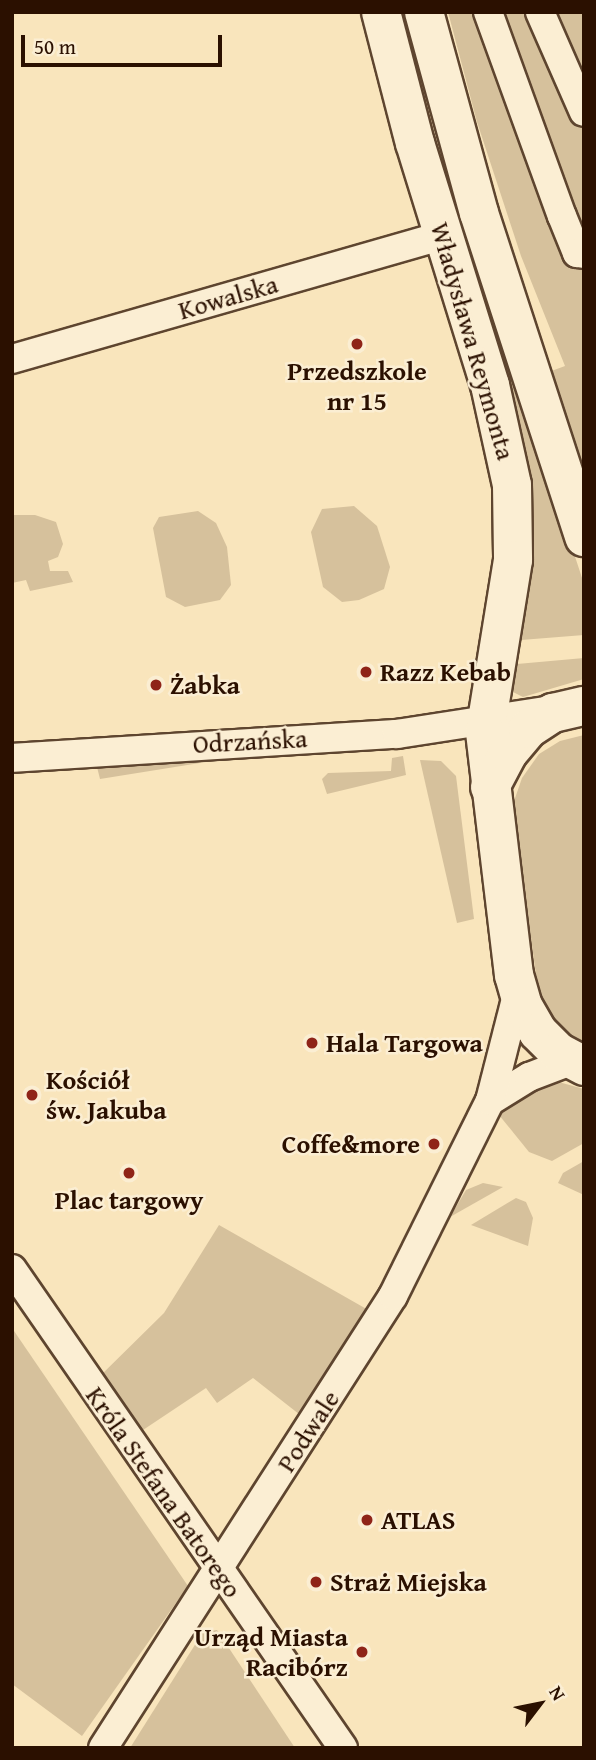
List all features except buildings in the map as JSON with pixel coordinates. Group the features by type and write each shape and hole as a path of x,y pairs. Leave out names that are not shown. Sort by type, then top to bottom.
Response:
{"main road":[{"name":"Władysława Reymonta","path":"381,12 490,385 512,485 513,561 487,717 490,787 518,991 538,1032 577,1064"},
{"name":"Władysława Reymonta","path":"424,12 479,213 584,537"},
{"path":"490,787 517,740 541,719 575,707"}],"street":[{"path":"488,12 567,228 578,253 584,254"},
{"path":"540,12 584,112"},
{"name":"Kowalska","path":"12,359 444,235"},
{"name":"Odrzańska","path":"12,758 397,734 487,717 575,707"},
{"name":"Podwale","path":"103,1748 219,1572 393,1296 490,1101 518,991"},
{"path":"490,1101 529,1077 577,1064"},
{"name":"Króla Stefana Batorego","path":"12,1269 343,1748"}],"shaded area":[{"path":"448,12 584,12 584,495 546,373 565,366 521,256 477,122"},
{"path":"487,288 584,584 584,635 521,640 518,636 529,485 520,426 480,291"},
{"path":"354,506 377,526 390,567 384,589 359,600 342,602 323,587 311,532 322,509"},
{"path":"198,511 216,523 227,547 231,585 220,600 185,607 166,597 153,528 159,517"},
{"path":"12,515 35,515 56,522 63,544 58,557 48,561 50,571 68,571 73,582 30,591 26,580 12,583"},
{"path":"584,658 584,679 523,697 511,691 517,664"},
{"path":"584,735 584,1046 559,1028 539,997 513,804 522,778 539,754 560,741"},
{"path":"403,756 406,775 327,794 322,779 328,773 391,771 392,758"},
{"path":"231,758 100,779 97,767"},
{"path":"420,760 441,761 456,776 474,919 457,923"},
{"path":"555,1081 584,1089 584,1143 552,1161 529,1152 499,1115 515,1098"},
{"path":"584,1161 584,1195 558,1183 563,1173"},
{"path":"483,1183 503,1187 450,1217 466,1190"},
{"path":"516,1198 526,1202 533,1218 528,1246 471,1225"},
{"path":"219,1225 370,1311 304,1418 253,1378 217,1403 206,1388 134,1436 96,1380 164,1313"},
{"path":"12,1328 188,1586 82,1736 12,1684"},
{"path":"217,1630 295,1748 130,1748 203,1632"}],"place":[{"name":"Przedszkole nr 15","path":"357,344"},
{"name":"Razz Kebab","path":"366,672"},
{"name":"Żabka","path":"156,685"},
{"name":"Hala Targowa","path":"312,1043"},
{"name":"Kościół św. Jakuba","path":"32,1095"},
{"name":"Coffe&more","path":"434,1144"},
{"name":"Plac targowy","path":"129,1173"},
{"name":"ATLAS","path":"367,1520"},
{"name":"Straż Miejska","path":"316,1582"},
{"name":"Urząd Miasta Racibórz","path":"362,1652"}]}
